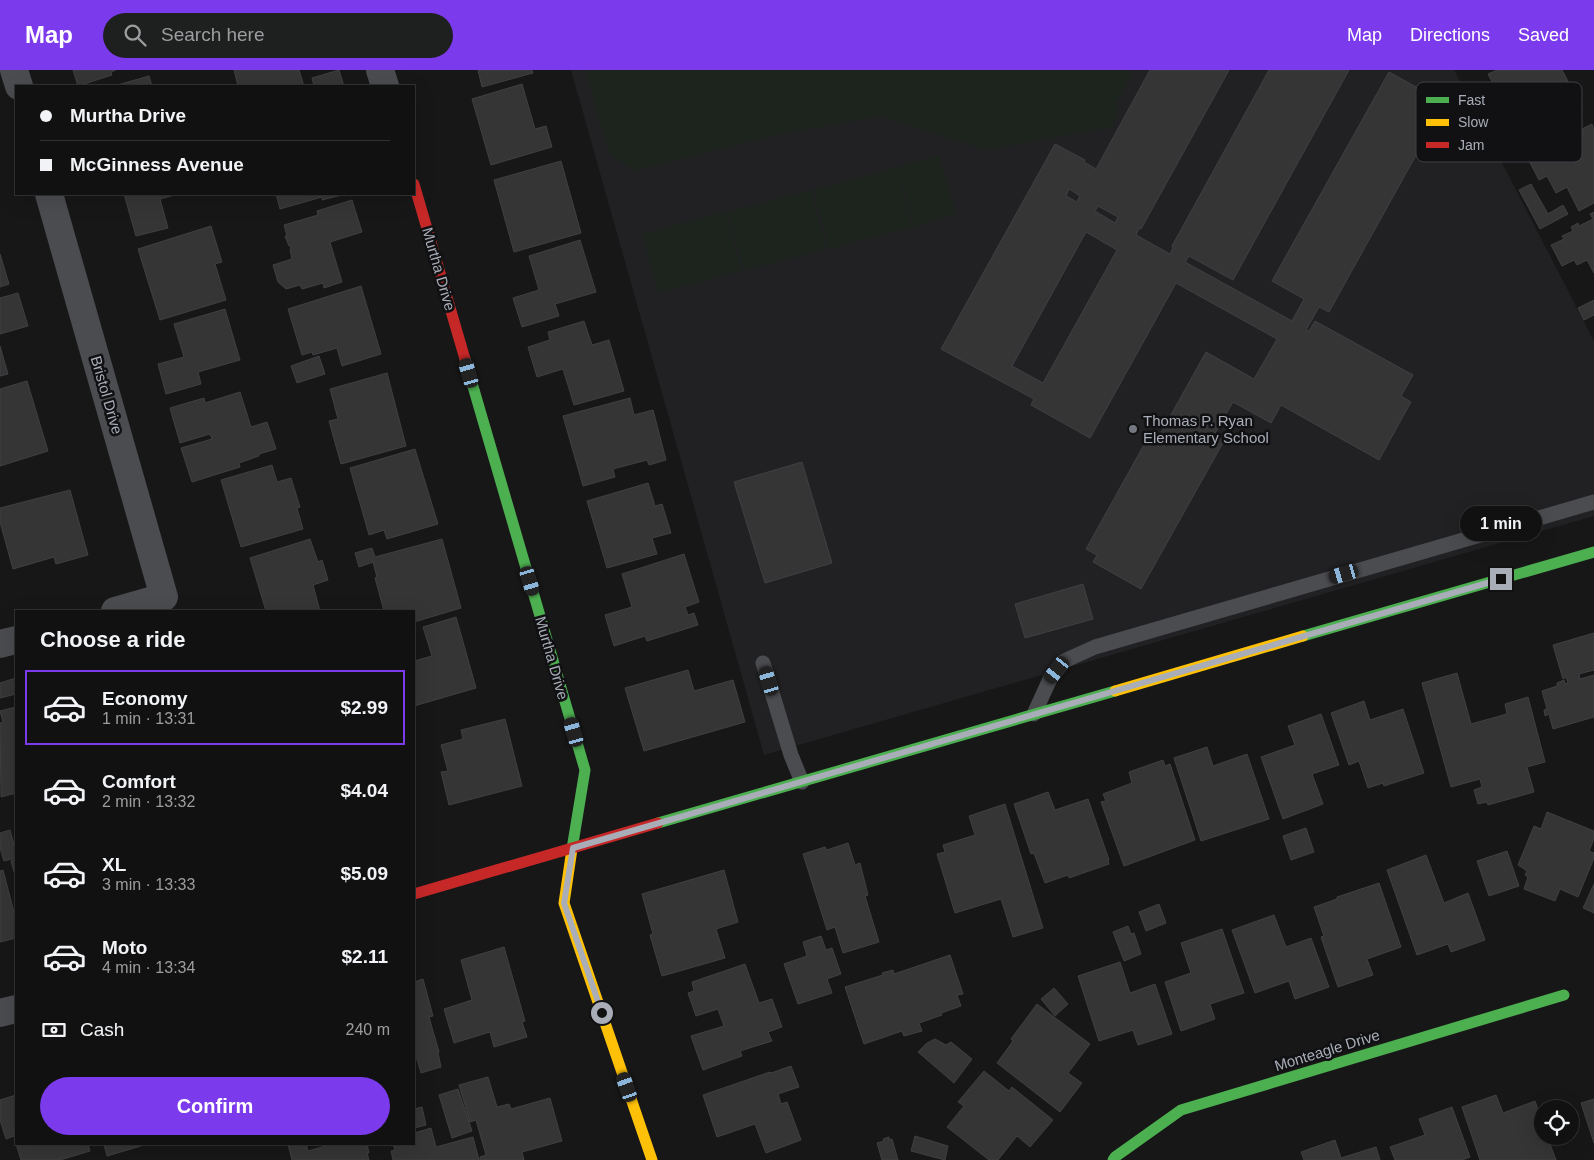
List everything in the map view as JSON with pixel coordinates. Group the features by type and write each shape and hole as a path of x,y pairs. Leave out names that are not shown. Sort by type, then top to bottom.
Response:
{"street":[{"path":"14,70 19,85"},
{"path":"380,70 385,85"},
{"name":"Murtha Drive","path":"415,187 585,770 564,903 652,1160"},
{"name":"Bristol Drive","path":"49,195 164,597 118,610"},
{"path":"415,894 1594,552"},
{"path":"0,644 15,640"},
{"name":"Monteagle Drive","path":"1114,1160 1115,1157 1181,1110 1564,995"},
{"path":"0,1013 15,1009"}],"lane":[{"path":"1034,714 1050,679 1064,661 1095,647 1594,502"},
{"path":"763,663 791,755 802,782"}],"shaded area":[{"name":"Thomas P. Ryan Elementary School","path":"571,70 1454,70 1460,82 1416,82 1416,162 1502,162 1594,341 1594,516 764,755"},
{"path":"585,70 1134,70 1115,105 1120,108 1112,127 986,150 882,116 776,135 634,171 609,154"},
{"path":"939,155 956,214 914,227 898,167"},
{"path":"897,167 912,227 829,249 813,190"},
{"path":"811,190 827,249 743,271 728,212"},
{"path":"726,211 741,271 658,293 642,234"}],"building":[{"path":"73,70 116,70 111,72 112,75 78,85"},
{"path":"234,70 299,70 304,85 238,85"},
{"path":"339,70 344,85 314,85 312,78"},
{"path":"478,70 532,70 533,73 482,87"},
{"path":"1150,70 1229,70 1136,235 1170,254 1172,246 1269,70 1349,70 1233,280 1189,256 1185,262 1292,321 1304,299 1272,281 1389,72 1416,87 1416,155 1329,312 1319,307 1306,330 1309,331 1315,321 1413,375 1401,396 1411,402 1379,460 1281,405 1271,423 1233,402 1214,435 1224,441 1141,589 1093,562 1097,555 1086,549 1150,434 1158,438 1206,352 1254,379 1277,339 1176,283 1090,438 1031,405 1034,399 941,349 1055,144 1085,160 1084,162 1096,169","holes":["1069,189 1080,196 1077,202 1066,196","1098,206 1118,217 1115,223 1095,211","1086,232 1117,250 1043,383 1012,366"]},
{"path":"1497,70 1562,70 1568,82 1492,82 1488,74"},
{"path":"149,76 152,85 118,85"},
{"path":"522,84 535,129 546,126 552,147 491,165 472,99"},
{"path":"1592,124 1594,129 1594,203 1579,211 1567,187 1556,193 1547,176 1539,180 1530,162 1582,162 1582,129"},
{"path":"561,161 581,233 514,252 494,180"},
{"path":"1531,184 1548,214 1563,205 1568,214 1540,229 1519,190"},
{"path":"124,195 174,195 160,199 168,228 136,236"},
{"path":"276,195 342,195 322,200 322,197 280,209"},
{"path":"352,200 362,232 330,242 342,282 324,288 323,283 302,289 300,285 286,289 278,282 273,265 292,259 290,245 285,236 287,236 284,225 318,215 317,211"},
{"path":"1594,212 1594,273 1587,260 1577,265 1574,260 1562,266 1551,245 1564,239 1562,236 1573,231 1571,227 1578,223 1579,226 1593,219 1590,214"},
{"path":"211,226 222,262 215,264 226,300 160,320 138,249"},
{"path":"580,240 596,292 555,304 559,316 522,327 513,298 539,290 529,256"},
{"path":"0,254 9,284 0,287"},
{"path":"361,286 381,354 342,366 337,348 313,355 312,352 302,355 288,309"},
{"path":"18,293 28,326 0,334 0,298"},
{"path":"1594,300 1594,315 1584,320 1578,308"},
{"path":"225,309 240,360 198,372 201,384 166,394 158,364 184,357 174,324"},
{"path":"584,321 592,345 609,340 624,391 574,405 563,369 537,377 528,347 550,340 548,332"},
{"path":"0,346 8,374 0,376"},
{"path":"319,356 325,374 297,383 291,366"},
{"path":"387,373 406,446 341,464 329,421 338,419 330,389"},
{"path":"27,381 48,451 0,466 0,389"},
{"path":"240,392 251,427 267,422 276,449 239,463 240,467 192,482 181,448 212,439 210,434 180,443 170,408 204,398 205,403"},
{"path":"630,398 634,415 653,410 666,460 649,465 647,460 613,469 615,477 583,486 563,416"},
{"path":"415,449 438,524 387,539 384,530 369,535 350,468"},
{"path":"802,462 832,563 765,583 734,482"},
{"path":"272,465 277,482 291,478 300,507 297,508 303,529 241,547 221,480"},
{"path":"648,483 655,506 662,504 671,533 652,538 657,554 607,568 587,501"},
{"path":"70,490 88,555 56,564 54,557 13,569 0,522 0,508"},
{"path":"310,539 318,562 322,560 328,580 313,585 320,610 266,610 250,558"},
{"path":"442,539 461,608 415,622 415,610 384,610 375,578 377,577 373,562 359,567 355,553 372,548 375,557"},
{"path":"684,554 699,602 685,607 688,615 694,613 698,625 647,641 645,636 614,646 605,615 632,607 622,574"},
{"path":"1083,584 1093,619 1025,638 1015,604"},
{"path":"456,617 476,688 415,706 415,661 432,656 423,627"},
{"path":"1594,633 1594,670 1579,674 1580,679 1594,675 1594,717 1553,729 1549,714 1545,716 1544,710 1547,709 1542,691 1557,686 1557,683 1564,680 1565,684 1568,683 1566,677 1563,679 1553,645"},
{"path":"688,670 694,691 733,680 745,722 644,751 625,688"},
{"path":"1457,673 1471,724 1507,714 1505,704 1528,697 1545,762 1527,767 1534,792 1488,805 1487,802 1478,804 1474,790 1482,787 1480,779 1451,787 1422,683"},
{"path":"15,678 15,694 0,698 0,683"},
{"path":"1364,701 1370,720 1403,709 1424,773 1384,786 1383,783 1368,788 1359,761 1349,765 1331,713"},
{"path":"15,707 15,793 1,797 0,723 3,722 0,711"},
{"path":"1321,714 1339,765 1312,774 1323,804 1283,819 1261,757 1295,745 1288,726"},
{"path":"505,719 522,786 449,805 441,772 448,771 441,745 463,739 461,730"},
{"path":"1207,747 1213,766 1247,754 1269,819 1201,841 1174,758"},
{"path":"1163,760 1165,766 1170,764 1195,840 1124,866 1101,802 1106,801 1103,794 1132,783 1129,772"},
{"path":"1048,792 1055,810 1088,799 1109,864 1069,878 1068,875 1045,883 1034,853 1031,854 1014,804"},
{"path":"1005,804 1043,928 1013,937 1001,899 955,913 937,854 945,852 943,845 975,835 969,816"},
{"path":"1547,812 1594,831 1594,839 1589,851 1594,853 1594,858 1578,897 1560,889 1555,901 1524,889 1528,877 1525,875 1527,871 1518,865 1534,826 1541,829"},
{"path":"1306,828 1314,852 1291,860 1283,836"},
{"path":"10,830 15,848 15,858 4,861 0,848 0,833"},
{"path":"848,843 855,865 860,863 868,895 865,896 879,942 843,953 835,927 827,930 803,854 825,847 827,850"},
{"path":"1507,851 1519,886 1489,896 1477,861"},
{"path":"1426,855 1444,903 1468,893 1485,940 1451,952 1448,944 1417,955 1387,870"},
{"path":"15,859 15,875 11,861"},
{"path":"3,870 15,916 15,938 0,942 0,871"},
{"path":"724,870 738,922 716,929 725,958 662,976 650,935 653,934 642,894"},
{"path":"1379,883 1401,947 1367,959 1373,975 1338,987 1321,937 1324,936 1314,907"},
{"path":"1594,884 1594,913 1583,908"},
{"path":"1159,904 1166,923 1146,931 1139,912"},
{"path":"1274,915 1286,947 1311,938 1329,987 1295,999 1289,981 1255,993 1232,930"},
{"path":"1128,926 1131,934 1134,933 1141,954 1124,961 1113,932"},
{"path":"1222,929 1244,993 1210,1004 1215,1019 1181,1031 1165,982 1191,973 1181,943"},
{"path":"821,936 826,950 832,948 841,974 827,979 832,993 798,1004 784,964 807,956 803,942"},
{"path":"504,947 525,1021 522,1022 527,1037 494,1047 490,1032 454,1043 444,1009 472,1000 461,960"},
{"path":"950,955 963,994 957,995 961,1006 919,1023 922,1031 904,1036 902,1031 864,1044 845,987 883,975 882,973 893,970 894,974"},
{"path":"1120,962 1130,993 1155,984 1172,1034 1138,1045 1133,1030 1099,1041 1078,976"},
{"path":"745,964 759,1003 772,999 782,1027 768,1032 772,1041 740,1051 742,1056 703,1070 691,1036 724,1026 718,1009 696,1016 688,993 694,991 692,982"},
{"path":"423,979 433,1016 429,1017 439,1052 441,1067 421,1073 417,1059 415,1060 415,982"},
{"path":"1054,988 1068,1004 1055,1016 1041,999"},
{"path":"1037,1004 1090,1044 1068,1073 1082,1083 1060,1112 997,1063 1013,1041 1011,1039"},
{"path":"935,1039 946,1045 951,1042 972,1059 954,1083 918,1052 927,1043"},
{"path":"791,1066 799,1087 778,1094 781,1104 787,1102 801,1140 766,1153 755,1124 717,1137 703,1095"},
{"path":"984,1071 1009,1091 1012,1087 1053,1120 1030,1147 1017,1136 998,1160 989,1160 947,1127 964,1106 958,1102"},
{"path":"488,1077 497,1107 509,1104 511,1109 550,1098 562,1141 522,1152 524,1160 480,1160 480,1157 486,1155 476,1120 470,1122 459,1085"},
{"path":"458,1089 472,1131 452,1138 439,1095"},
{"path":"15,1095 15,1140 14,1136 6,1139 0,1120 0,1100"},
{"path":"1496,1095 1503,1113 1534,1101 1534,1145 1550,1145 1556,1160 1480,1160 1462,1107"},
{"path":"1594,1099 1594,1143 1581,1103"},
{"path":"422,1107 426,1125 415,1128 415,1109"},
{"path":"1452,1107 1470,1157 1462,1160 1395,1160 1390,1147 1425,1135 1419,1119"},
{"path":"431,1128 436,1147 473,1137 479,1160 393,1160 391,1151 395,1150 393,1145 415,1145 415,1133"},
{"path":"915,1136 948,1146 945,1160 911,1151"},
{"path":"889,1137 889,1140 892,1139 898,1160 882,1160 877,1143"},
{"path":"1335,1140 1341,1158 1376,1147 1380,1160 1304,1160 1301,1152"},
{"path":"16,1145 88,1145 90,1151 60,1160 21,1160"},
{"path":"104,1145 141,1146 107,1156"},
{"path":"288,1145 306,1145 308,1151 329,1145 367,1145 369,1153 367,1153 369,1160 292,1160"}],"traffic: fast":[{"path":"465,359 585,770 572,849"},
{"path":"1303,636 1594,552"},
{"path":"658,823 1115,691"},
{"path":"1113,1160 1181,1110 1564,995"}],"traffic: slow":[{"path":"1115,691 1303,636"},
{"path":"572,849 564,903 652,1160"}],"traffic: jam":[{"path":"415,187 465,359"},
{"path":"415,894 658,823"}],"place":[{"name":"Thomas P. Ryan Elementary School","path":"1133,429"}],"route":[{"path":"602,1013 564,903 573,848 1501,579"}]}
